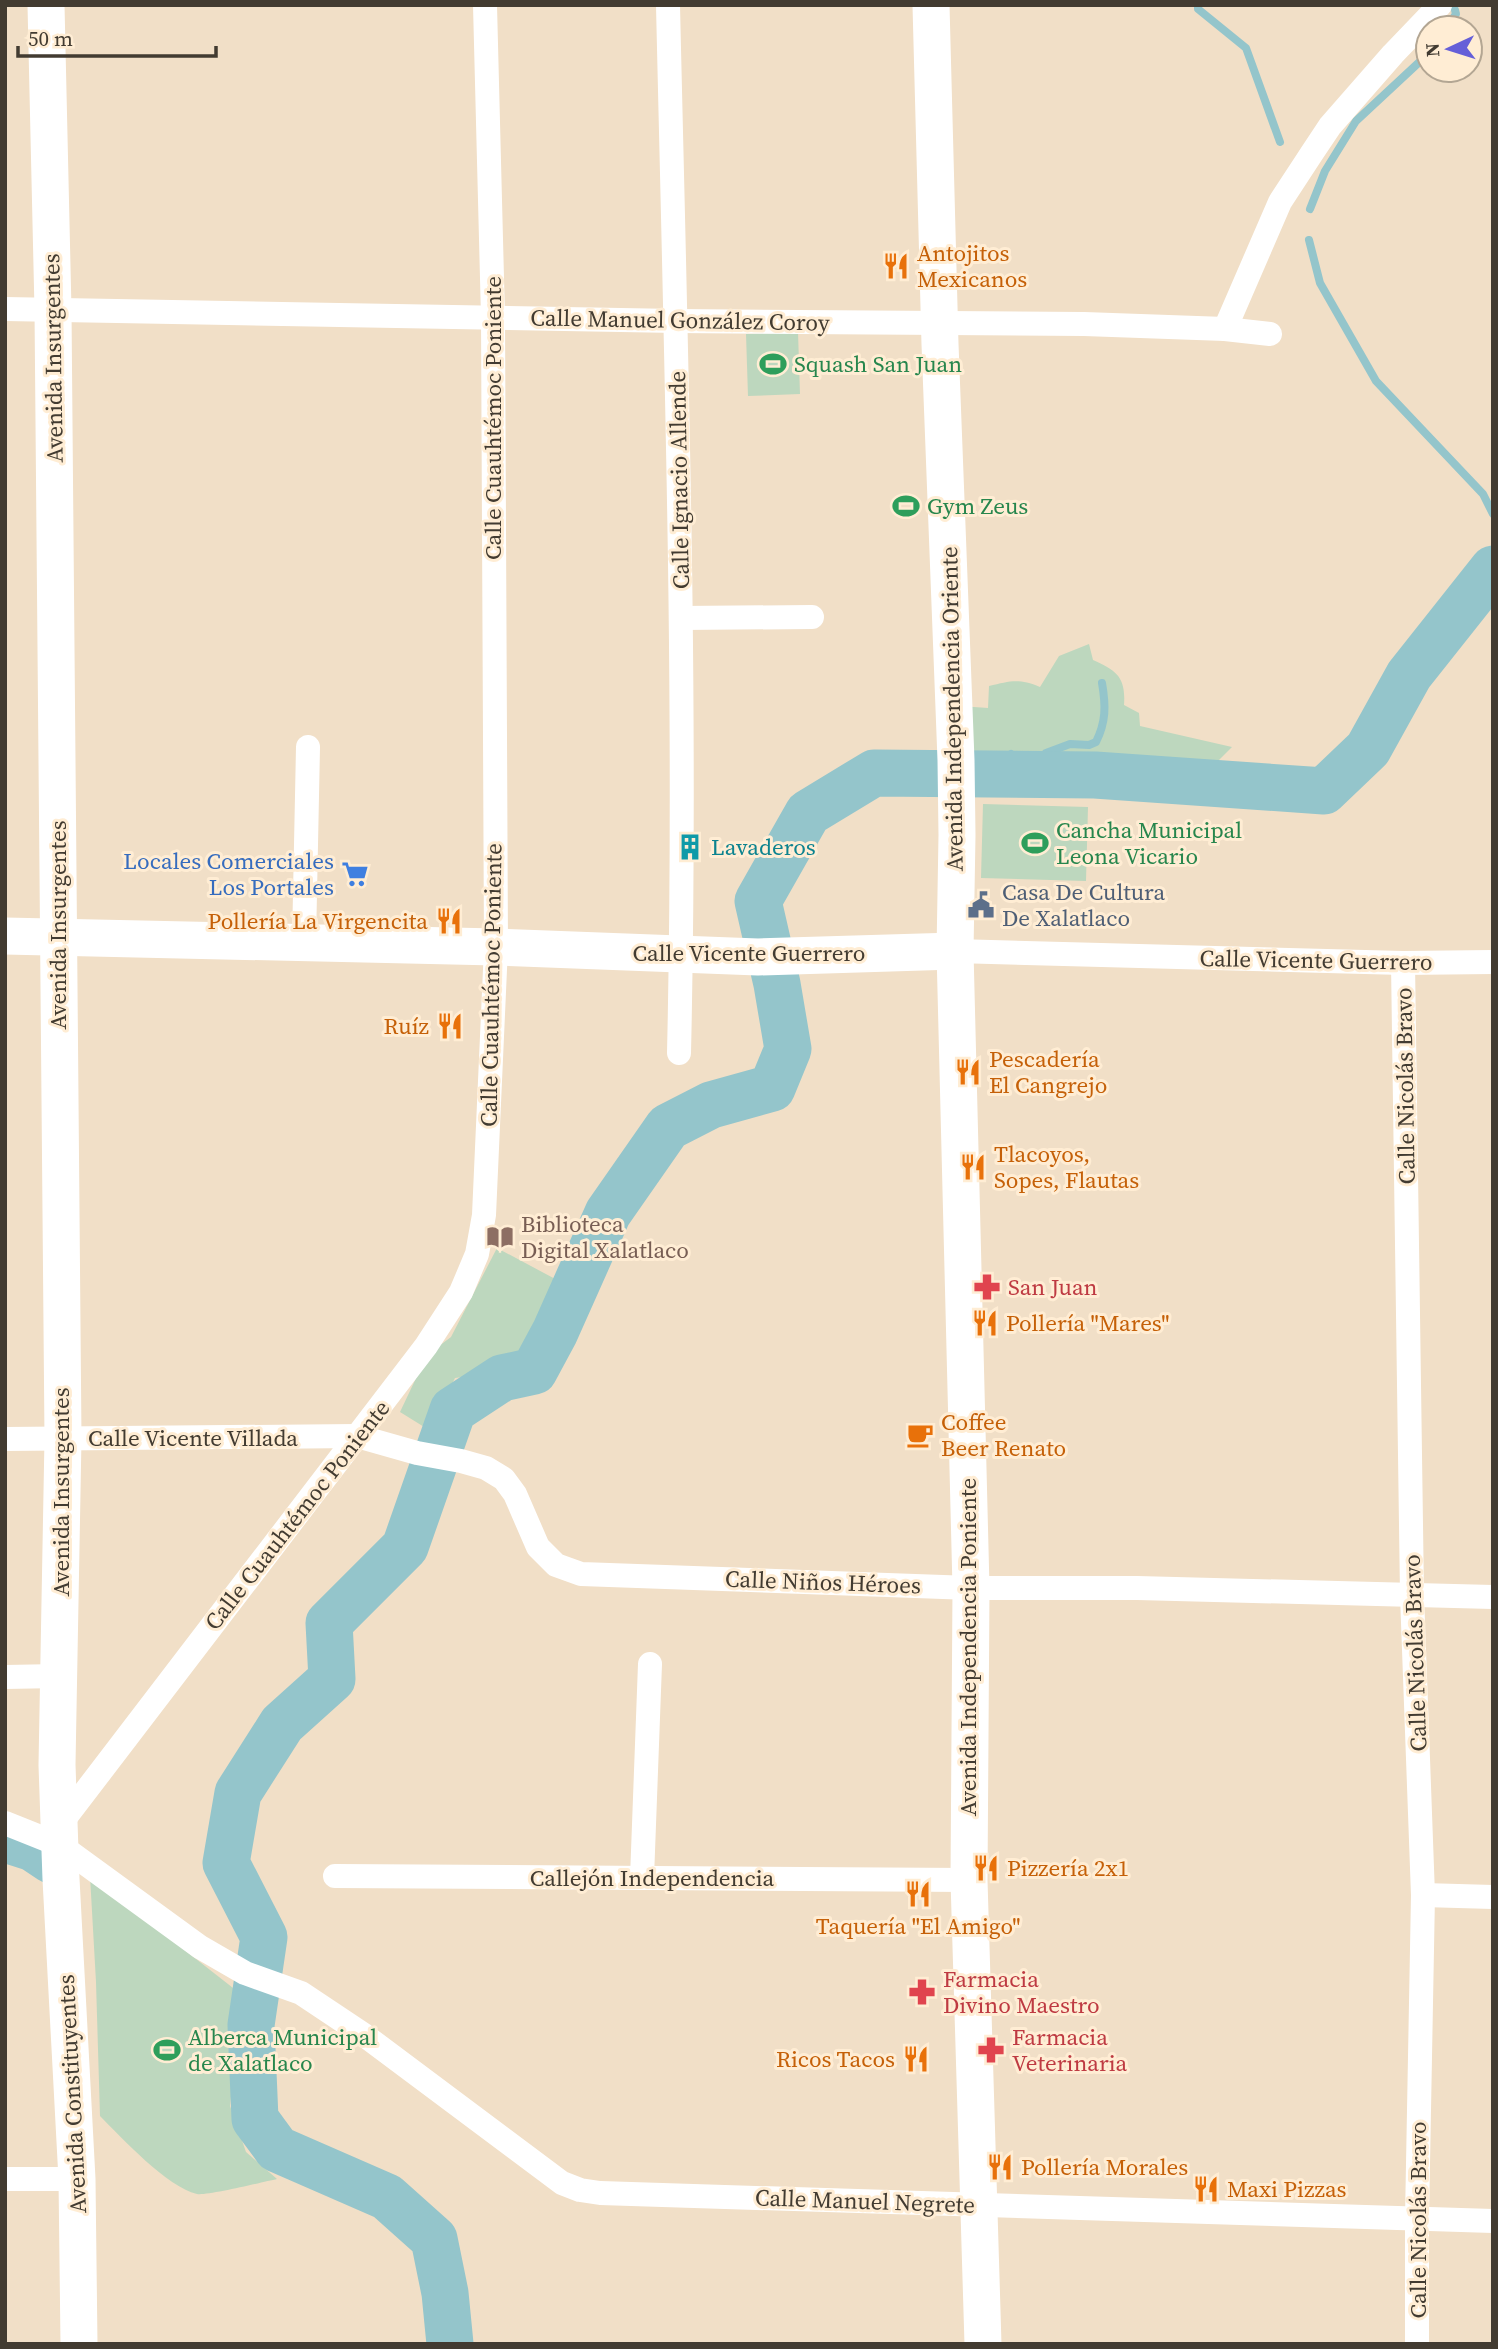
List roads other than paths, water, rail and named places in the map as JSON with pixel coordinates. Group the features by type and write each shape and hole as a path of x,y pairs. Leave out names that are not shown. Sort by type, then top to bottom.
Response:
{"main road":[{"name":"Avenida Insurgentes","path":"46,5 53,310 63,1438 59,1836"},
{"name":"Avenida Independencia Oriente","path":"932,5 956,760 955,951"},
{"name":"Calle Vicente Guerrero","path":"5,936 496,947 758,957 955,951"},
{"name":"Avenida Independencia Poniente","path":"955,951 971,1588 969,1880 983,2344"},
{"name":"Avenida Constituyentes","path":"59,1836 77,2179 79,2344"}],"street":[{"name":"Calle Cuauhtémoc Poniente","path":"59,1836 426,1346 461,1292 477,1254 484,1215 496,947 493,317 485,5"},
{"name":"Calle Ignacio Allende","path":"668,5 677,321 681,618 679,1053"},
{"path":"1225,329 1280,202 1330,125 1392,54 1440,5"},
{"name":"Calle Manuel González Coroy","path":"5,309 677,321 1084,324 1225,329 1270,334"},
{"path":"681,618 812,617"},
{"path":"304,942 308,747"},
{"name":"Calle Vicente Guerrero","path":"955,951 1404,963 1493,962"},
{"name":"Calle Nicolás Bravo","path":"1404,963 1412,1595 1423,1895 1417,2344"},
{"name":"Calle Vicente Villada","path":"5,1439 357,1436 417,1453 461,1461"},
{"name":"Calle Niños Héroes","path":"461,1461 486,1468 503,1479 515,1494 538,1547 556,1565 581,1574 971,1588 1136,1588 1493,1597"},
{"path":"642,1878 650,1664"},
{"path":"5,1678 59,1675"},
{"path":"5,1824 59,1836"},
{"name":"Calle Manuel Negrete","path":"59,1836 200,1947 245,1973 301,1993 364,2035 562,2183 580,2190 600,2193 1493,2221"},
{"name":"Callejón Independencia","path":"335,1876 969,1880"},
{"path":"1423,1895 1493,1897"},
{"path":"5,2179 77,2179"}],"waterway":[{"path":"1198,5 1198,9 1246,48 1280,142"},
{"path":"1455,10 1456,14"},
{"path":"1310,209 1325,171 1356,121 1414,67"},
{"path":"1309,240 1320,283 1376,381 1483,494 1493,514"},
{"path":"450,2344 445,2293 434,2239 387,2197 277,2149 255,2119 251,2025 264,1937 226,1863 238,1793 282,1724 332,1679 329,1623 405,1547 453,1410 502,1378 534,1371 555,1332 608,1213 668,1127 711,1105 772,1088 788,1049 777,984 758,901 808,813 874,773 1095,775 1324,791 1368,749 1409,675 1493,569"},
{"path":"1046,753 1070,744 1089,745 1096,742 1104,714 1102,683"},
{"path":"995,774 1011,754"},
{"path":"5,1839 33,1848 51,1860"}],"place":[{"name":"Antojitos Mexicanos","path":"896,266"},
{"name":"Squash San Juan","path":"773,364"},
{"name":"Gym Zeus","path":"906,506"},
{"name":"Cancha Municipal Leona Vicario","path":"1035,843"},
{"name":"Lavaderos","path":"690,847"},
{"name":"Locales Comerciales Los Portales","path":"355,874"},
{"name":"Casa De Cultura De Xalatlaco","path":"981,905"},
{"name":"Pollería La Virgencita","path":"449,921"},
{"name":"Ruíz","path":"450,1026"},
{"name":"Pescadería El Cangrejo","path":"968,1072"},
{"name":"Tlacoyos, Sopes, Flautas","path":"973,1167"},
{"name":"Biblioteca Digital Xalatlaco","path":"500,1237"},
{"name":"San Juan","path":"987,1287"},
{"name":"Pollería \"Mares\"","path":"985,1323"},
{"name":"Coffee Beer Renato","path":"920,1435"},
{"name":"Pizzería 2x1","path":"986,1868"},
{"name":"Taquería \"El Amigo\"","path":"918,1894"},
{"name":"Farmacia Divino Maestro","path":"922,1992"},
{"name":"Alberca Municipal de Xalatlaco","path":"167,2050"},
{"name":"Farmacia Veterinaria","path":"991,2050"},
{"name":"Ricos Tacos","path":"916,2059"},
{"name":"Pollería Morales","path":"1000,2167"},
{"name":"Maxi Pizzas","path":"1206,2189"}]}
